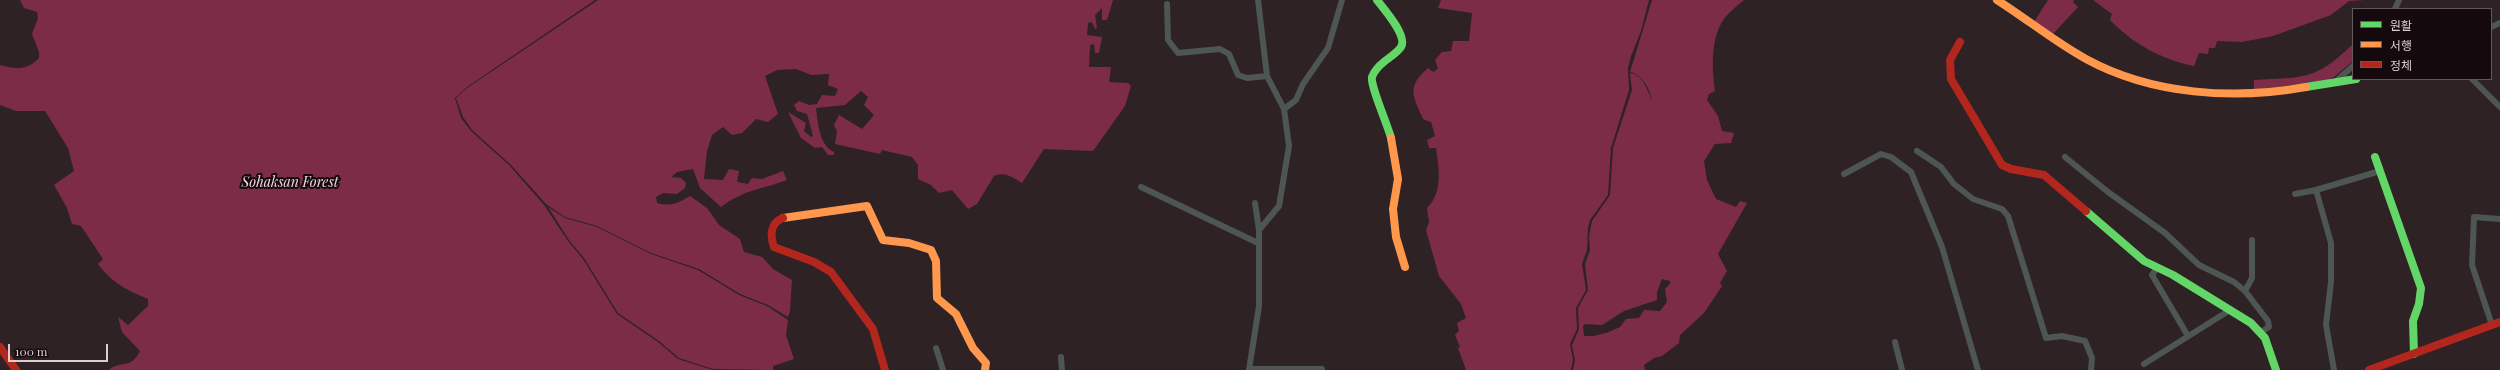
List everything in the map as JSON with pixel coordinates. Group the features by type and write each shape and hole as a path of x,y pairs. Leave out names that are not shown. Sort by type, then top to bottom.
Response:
{"street":[{"path":"1258,0 1268,76 1284,109 1289,146 1286,176 1279,206 1259,230"},
{"path":"1284,109 1296,100 1303,84 1328,48 1342,0"},
{"path":"1377,0 1400,32 1403,41 1400,47 1378,67 1372,77 1372,87 1385,115 1394,147 1398,178 1393,209 1396,237 1405,267"},
{"path":"1997,0 2089,60 2118,72 2182,89 2211,94 2267,93 2352,80"},
{"path":"1167,4 1168,40 1178,53 1220,49 1229,54 1238,75 1246,78 1268,76"},
{"path":"1960,42 1949,61 1950,74 2002,165 2007,169 2033,171 2044,175 2128,249 2157,268 2173,275 2252,323 2265,338 2276,370"},
{"path":"2335,82 2352,67"},
{"path":"2473,80 2481,90 2500,107"},
{"path":"1917,151 1940,167 1954,184 1973,199 2002,209 2008,216 2046,338 2062,336 2085,341 2092,358 2091,370"},
{"path":"1844,174 1881,154 1891,157 1909,169 1937,235 1978,370"},
{"path":"2065,157 2108,192 2165,233 2199,265 2234,282 2245,290 2268,321 2269,326 2261,332"},
{"path":"2375,157 2421,288 2419,304 2413,321 2414,354"},
{"path":"2295,194 2316,190 2380,171"},
{"path":"1141,187 1258,243"},
{"path":"2316,190 2331,243 2331,282 2326,325 2334,370"},
{"path":"1255,203 1259,230 1259,306 1249,369 1322,369"},
{"path":"885,370 873,329 855,307 831,272 814,262 774,248 770,234 775,222 781,218 867,206 883,240 888,242 909,243 931,250 937,264 935,289 937,298 956,314 973,348 986,363 985,370"},
{"path":"2369,370 2496,324 2472,266 2474,217 2500,219"},
{"path":"2245,290 2252,278 2252,240"},
{"path":"2157,268 2152,275 2188,336"},
{"path":"2144,364 2230,310"},
{"path":"1895,342 1902,370"},
{"path":"0,347 16,370"},
{"path":"936,348 942,370"},
{"path":"1061,357 1062,370"}],"green space":[{"name":"Sohaksan Forest","path":"20,0 595,0 467,87 455,98 461,118 471,131 510,166 544,205 568,241 583,259 617,314 658,342 678,359 713,370 109,370 117,365 129,363 137,357 140,351 122,332 118,317 128,325 148,306 148,299 114,281 103,271 98,264 103,259 81,226 72,224 67,208 54,185 74,171 68,148 45,111 16,111 0,105 0,65 21,68 30,65 39,58 39,52 32,34 38,18 37,12 24,8"},
{"path":"598,0 1113,0 1107,20 1102,20 1102,8 1095,15 1097,28 1095,29 1092,22 1088,23 1087,35 1102,37 1099,53 1095,53 1094,44 1090,45 1089,67 1111,67 1109,82 1128,83 1131,86 1125,106 1093,151 1044,149 1022,183 1005,174 994,176 977,204 968,209 952,190 939,193 931,185 918,179 918,165 912,157 882,150 880,154 835,144 837,131 834,125 839,115 862,129 874,115 864,105 868,97 861,91 845,105 816,108 822,139 829,149 834,152 834,155 828,155 822,147 815,148 801,138 788,112 806,123 804,131 811,137 813,136 807,114 797,111 794,105 799,101 809,105 817,104 822,95 835,96 838,89 828,85 829,74 811,75 796,69 777,70 765,76 778,114 768,122 756,119 742,133 732,135 723,127 712,135 707,151 704,179 723,180 729,169 739,171 737,182 748,184 752,178 762,179 783,171 787,180 745,193 721,207 700,188 693,169 677,172 671,177 681,178 686,183 685,188 677,194 663,193 656,197 657,203 666,205 678,202 690,196 707,208 719,225 740,239 744,252 762,257 773,269 792,280 790,311 788,317 768,305 740,294 699,269 651,253 597,226 565,217 546,204 511,165 472,130 463,117 456,98 467,88"},
{"path":"1441,0 1649,0 1641,31 1631,56 1628,68 1629,90 1611,148 1608,195 1590,220 1588,228 1587,250 1582,264 1586,290 1576,308 1577,329 1570,344 1573,360 1571,370 1466,370 1458,348 1460,347 1455,335 1459,331 1457,323 1466,318 1461,304 1439,276 1426,230 1429,222 1427,208 1436,195 1439,180 1436,148 1429,148 1427,140 1435,136 1431,122 1423,119 1414,98 1414,86 1417,81 1428,68 1433,72 1438,69 1435,60 1442,52 1451,51 1453,41 1469,41 1472,13 1438,8"},
{"path":"1652,0 1744,0 1726,16 1719,27 1713,54 1715,91 1709,94 1707,100 1718,116 1722,131 1734,133 1731,143 1715,144 1704,161 1707,180 1716,199 1736,207 1740,201 1747,203 1718,254 1727,271 1720,283 1722,286 1704,313 1680,335 1679,343 1662,356 1654,358 1644,365 1645,370 1573,370 1575,360 1572,345 1579,329 1578,308 1588,290 1585,264 1590,250 1589,236 1592,221 1610,195 1613,148 1632,90 1630,73 1635,74 1642,80 1652,100 1649,91 1642,79 1634,73 1630,72","holes":["1662,279 1670,281 1670,284 1665,289 1667,302 1660,311 1644,310 1639,318 1626,319 1620,327 1609,332 1594,336 1584,336 1583,326 1585,324 1602,325 1624,311 1657,300 1657,292"]},
{"path":"2048,0 2074,0 2073,2 2078,7 2053,34 2034,22"},
{"path":"2093,0 2366,0 2349,1 2331,15 2273,36 2242,42 2217,41 2215,48 2209,48 2208,54 2199,53 2194,66 2170,60 2138,43 2110,20 2112,14"},
{"path":"2352,45 2352,62 2334,77 2325,81 2254,90 2254,80 2308,75 2329,65"},
{"path":"548,207 565,218 597,227 651,254 698,270 739,295 767,306 788,320 786,335 794,359 773,366 773,370 713,369 679,358 659,341 618,313 584,258 569,240"}],"traffic: fast":[{"path":"1377,0 1390,16 1401,36 1402,42 1400,49 1379,66 1372,77 1374,88 1391,138"},
{"path":"2306,87 2352,80"},
{"path":"2375,157 2421,288 2419,304 2413,321 2414,354"},
{"path":"2086,211 2144,261 2173,275 2251,323 2265,338 2276,370"}],"traffic: slow":[{"path":"1997,0 2086,59 2111,71 2138,80 2166,87 2222,93 2251,93 2306,87"},
{"path":"1391,138 1398,179 1393,209 1396,237 1405,267"},
{"path":"783,218 867,206 883,240 909,243 931,250 936,261 937,298 956,314 973,348 986,363 985,370"}],"traffic: jam":[{"path":"1960,42 1950,60 1951,79 2002,165 2011,169 2044,175 2086,211"},
{"path":"783,218 773,226 772,239 774,247 814,262 831,272 873,329 885,370"},
{"path":"2369,370 2500,322"},
{"path":"0,347 16,370"}]}
